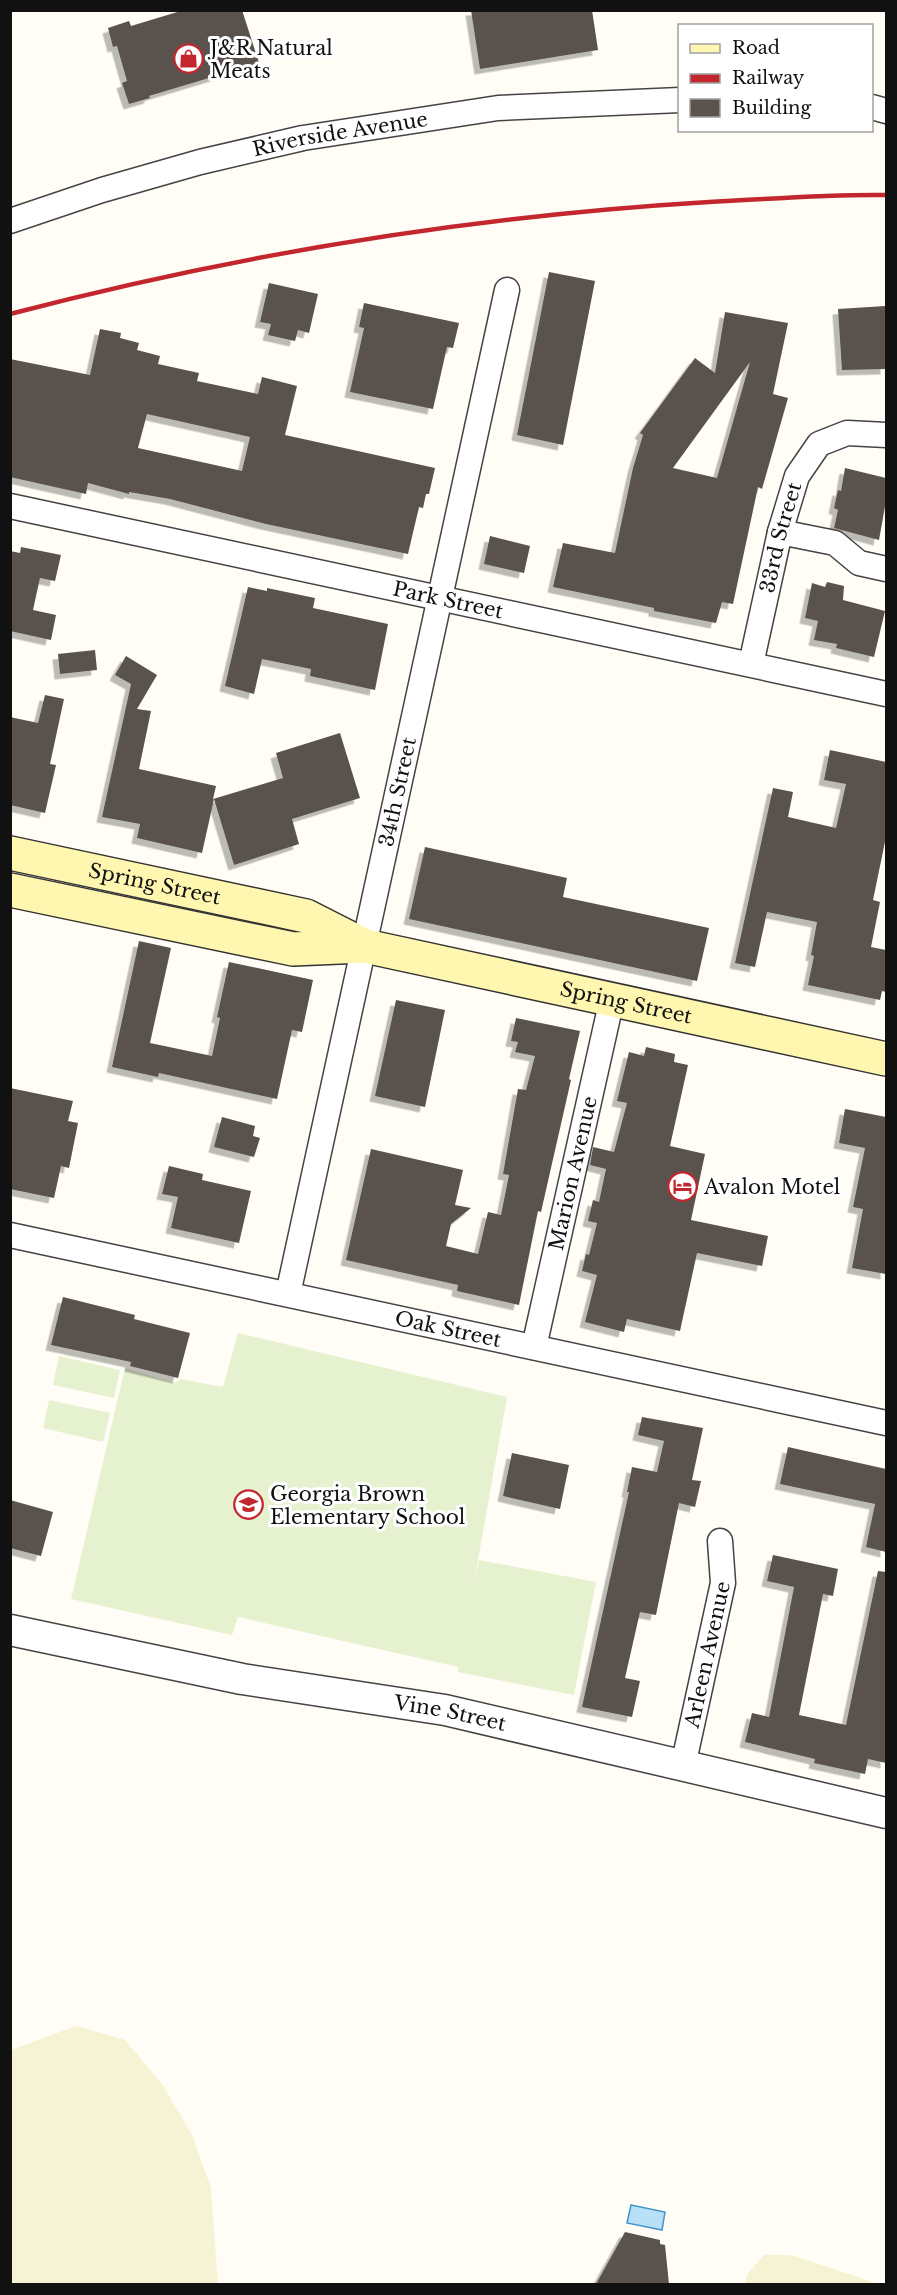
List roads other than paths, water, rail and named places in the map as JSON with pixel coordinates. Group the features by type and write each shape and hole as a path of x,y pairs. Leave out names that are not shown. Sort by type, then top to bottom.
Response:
{"main road":[{"name":"Spring Street","path":"10,853 306,916 365,946"},
{"name":"Spring Street","path":"10,890 293,949 365,946 886,1059"}],"street":[{"name":"Riverside Avenue","path":"10,221 102,189 200,162 303,138 498,108 678,100"},
{"name":"34th Street","path":"288,1294 507,290"},
{"name":"33rd Street","path":"751,664 780,532 797,476 819,444 847,433 886,435"},
{"name":"Park Street","path":"10,506 886,694"},
{"path":"780,532 835,543 859,563 886,569"},
{"name":"Marion Avenue","path":"534,1347 612,999"},
{"name":"Oak Street","path":"10,1235 886,1423"},
{"name":"Arleen Avenue","path":"683,1766 723,1583 720,1541"},
{"name":"Vine Street","path":"10,1630 242,1679 445,1710 886,1813"}],"water":[{"path":"631,2205 665,2212 662,2230 627,2223"}],"railway":[{"path":"10,314 183,273 357,241 445,228 621,208 798,197 886,195"}],"place":[{"name":"J&R Natural Meats","path":"189,59"},
{"name":"Avalon Motel","path":"683,1187"},
{"name":"Georgia Brown Elementary School","path":"249,1505"}]}
